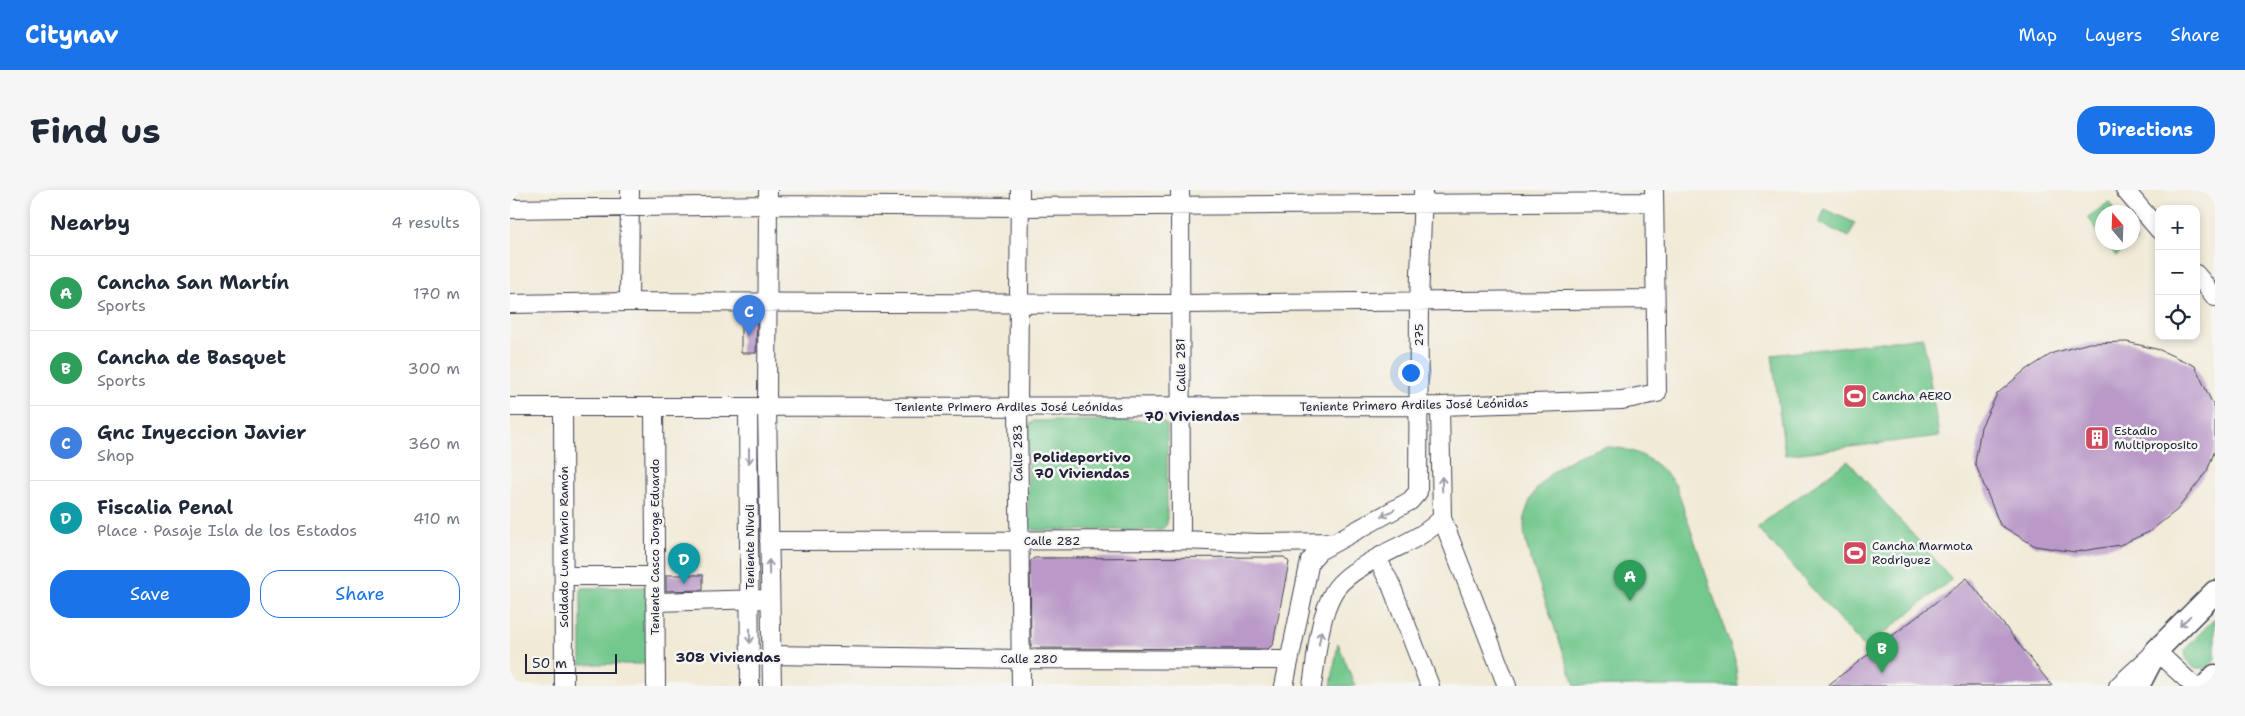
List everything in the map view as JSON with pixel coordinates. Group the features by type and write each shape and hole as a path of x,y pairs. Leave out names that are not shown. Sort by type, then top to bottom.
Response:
{"main road":[{"path":"2138,686 2156,651 2215,592"},
{"path":"2206,686 2215,676"}],"street":[{"path":"2125,190 2155,225"},
{"path":"510,209 630,199 1654,196 1655,299 1419,303 766,304 629,302 510,304"},
{"name":"Calle 281","path":"1179,197 1182,406 1181,540"},
{"name":"275","path":"1335,542 1410,501 1418,492 1419,303 1423,197"},
{"name":"Teniente Nivoli","path":"768,198 766,304 772,686"},
{"path":"629,302 630,199"},
{"name":"Calle 283","path":"1020,199 1018,407 1021,686"},
{"path":"2200,279 2215,297"},
{"name":"Teniente Primero Ardiles José Leónidas","path":"510,407 1440,406 1622,400 1657,393 1655,299"},
{"path":"1440,406 1442,518 1507,686"},
{"name":"Soldado Luna Mario Ramón","path":"564,407 564,686"},
{"name":"Teniente Casco Jorge Eduardo","path":"654,407 656,686"},
{"name":"Teniente Nivoli","path":"748,407 750,686"},
{"path":"1312,686 1324,614 1333,592 1344,580 1377,558 1429,531 1442,518"},
{"name":"Calle 282","path":"769,541 1181,540 1258,543 1335,542"},
{"path":"1284,686 1310,561 1319,550 1335,542"},
{"path":"1377,558 1391,585 1430,686"},
{"path":"565,576 654,576"},
{"path":"655,602 770,599"},
{"path":"2118,686 2156,651 2194,686"},
{"name":"Calle 280","path":"771,655 1021,659 1288,660"}],"green space":[{"path":"1825,209 1855,223 1849,237 1819,223"},
{"path":"2095,212 2095,228 2088,217"},
{"path":"2111,250 2124,250 2116,256"},
{"name":"Cancha AERO","path":"1923,337 1939,436 1785,455 1772,355"},
{"path":"1161,420 1167,425 1167,524 1162,530 1033,530 1028,525 1028,426 1033,421"},
{"path":"1606,447 1627,450 1646,457 1670,477 1676,486 1735,660 1738,686 1575,686 1530,558 1524,526 1526,511 1532,497 1540,484 1551,473 1577,456"},
{"name":"Cancha Marmota Rodriguez","path":"1848,461 1952,579 1865,648 1757,527"},
{"path":"653,587 654,664 581,664 581,588"},
{"path":"2215,618 2215,660 2206,668 2194,668 2186,660 2185,649"},
{"path":"1338,643 1355,686 1331,686"}],"building":[{"path":"757,318 756,353 741,353 741,319"},
{"name":"Estadio Multiproposito","path":"2127,342 2160,350 2195,366 2215,409 2215,450 2207,471 2177,510 2149,532 2120,545 2075,552 2035,546 2000,525 1975,463 1981,427 1997,394 2023,372 2053,353 2089,343"},
{"path":"1284,557 1289,562 1273,644 1268,649 1031,647 1030,562 1034,558"},
{"path":"666,575 703,575 703,590 666,591"},
{"path":"1967,578 2052,686 1827,686 1870,653"}],"place":[{"name":"Gnc Inyeccion Javier","path":"749,336"},
{"name":"Cancha AERO","path":"1855,396"},
{"name":"Estadio Multiproposito","path":"2097,438"},
{"name":"Cancha Marmota Rodriguez","path":"1855,553"},
{"name":"Fiscalia Penal","path":"684,584"},
{"name":"Cancha San Martín","path":"1630,601"},
{"name":"Cancha de Basquet","path":"1882,673"}],"district":[{"name":"70 Viviendas","path":"1192,416"},
{"name":"Polideportivo 70 Viviendas","path":"1082,466"},
{"name":"308 Viviendas","path":"728,657"}]}
